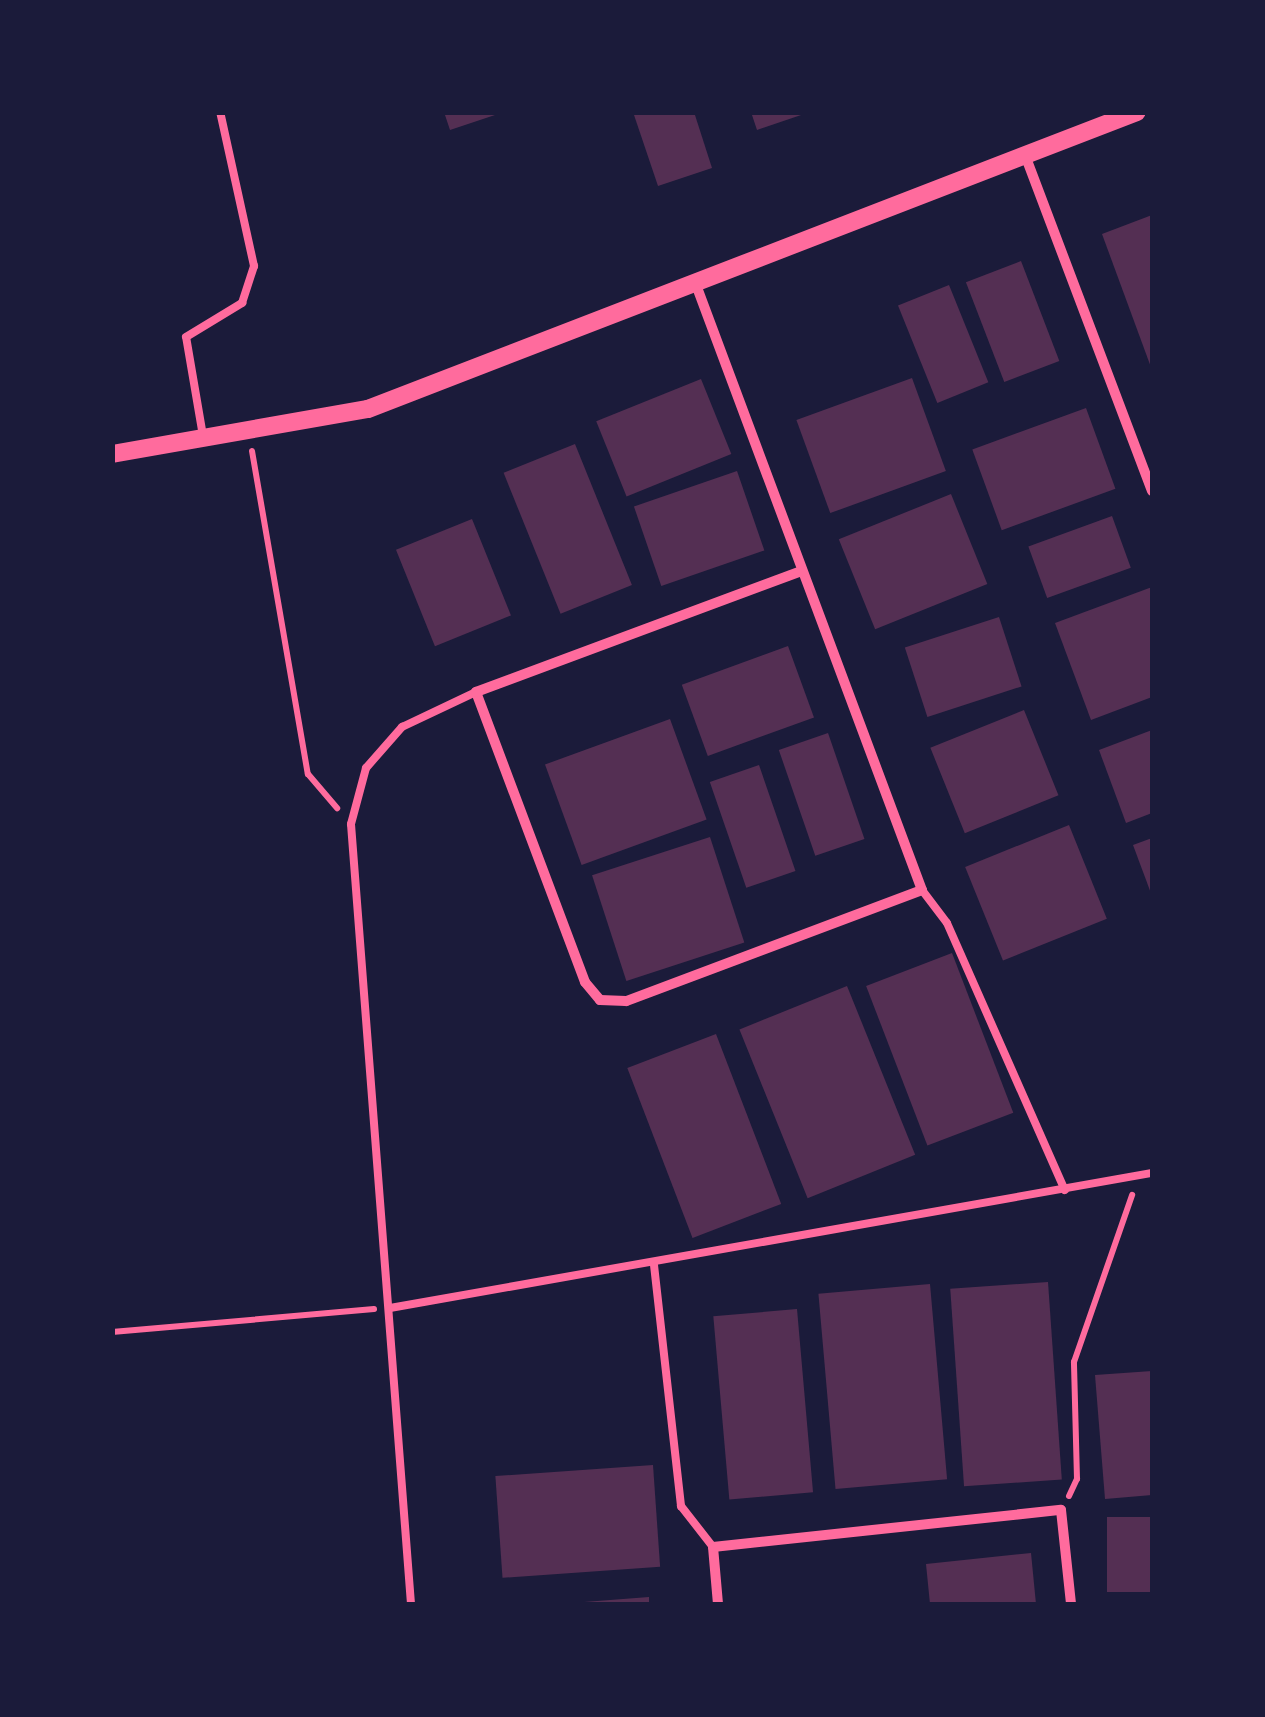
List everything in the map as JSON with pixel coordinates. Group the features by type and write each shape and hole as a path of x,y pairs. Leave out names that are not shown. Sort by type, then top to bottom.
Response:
{"street":[{"path":"112,454 368,410 1137,112"},
{"path":"1025,155 1152,491"},
{"path":"695,282 922,890 626,1001 600,1000 586,982 476,692 802,570"},
{"path":"1138,454 1152,449"},
{"path":"718,1604 712,1547 1062,1510 1071,1604"}],"lane":[{"path":"204,440 186,338 242,303 254,266 220,112"},
{"path":"411,1604 351,824 366,768 402,727 476,692"},
{"path":"922,890 948,923 1065,1190"},
{"path":"390,1308 654,1265 1152,1173"},
{"path":"654,1265 681,1506 712,1547"}],"path":[{"path":"250,432 308,774 351,824"},
{"path":"1062,1510 1077,1479 1074,1362 1139,1174"},
{"path":"112,1332 390,1308"}],"building":[{"path":"444,112 501,112 501,113 450,130"},
{"path":"633,112 694,112 712,168 658,186"},
{"path":"751,112 807,112 807,113 757,130"},
{"path":"1152,215 1152,370 1102,234"},
{"path":"1021,261 1059,361 1004,382 966,282"},
{"path":"949,285 988,382 937,403 898,306"},
{"path":"912,378 946,471 830,513 796,420"},
{"path":"701,379 731,454 627,496 596,421"},
{"path":"1086,408 1115,489 1002,530 972,449"},
{"path":"575,444 632,585 561,614 504,473"},
{"path":"737,471 764,550 661,586 634,506"},
{"path":"951,494 987,584 875,629 839,539"},
{"path":"1112,516 1131,568 1047,598 1028,546"},
{"path":"472,519 511,615 435,646 396,550"},
{"path":"1152,587 1152,697 1091,720 1055,623"},
{"path":"999,617 1022,686 927,717 905,648"},
{"path":"788,646 814,717 708,756 682,685"},
{"path":"1024,710 1058,795 965,833 930,748"},
{"path":"670,719 707,820 582,865 545,764"},
{"path":"1152,730 1152,813 1126,823 1099,750"},
{"path":"828,733 864,839 815,856 779,750"},
{"path":"759,765 795,871 746,888 710,782"},
{"path":"1069,825 1107,919 1003,961 965,867"},
{"path":"710,837 744,943 626,981 592,875"},
{"path":"1152,838 1152,896 1133,845"},
{"path":"952,953 1013,1113 927,1146 866,986"},
{"path":"847,986 915,1155 808,1198 739,1029"},
{"path":"716,1034 781,1204 693,1238 627,1068"},
{"path":"1048,1282 1062,1480 964,1486 950,1289"},
{"path":"930,1284 947,1479 836,1489 818,1294"},
{"path":"797,1309 813,1492 729,1500 713,1316"},
{"path":"1152,1371 1152,1495 1105,1499 1095,1375"},
{"path":"653,1465 660,1567 503,1578 495,1476"},
{"path":"1107,1517 1152,1517 1152,1592 1107,1592"},
{"path":"1031,1553 1036,1604 930,1604 926,1564"},
{"path":"649,1597 649,1604 584,1604 584,1602"}]}
